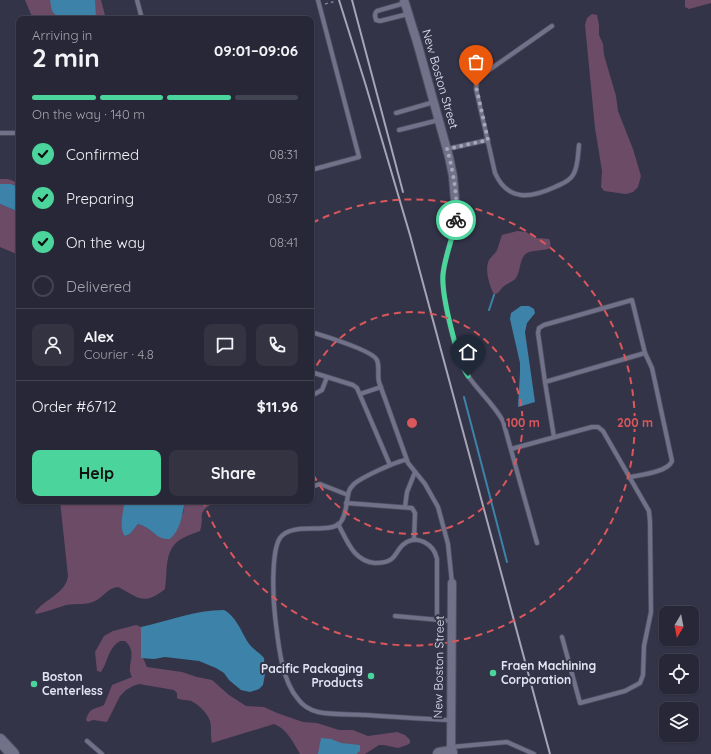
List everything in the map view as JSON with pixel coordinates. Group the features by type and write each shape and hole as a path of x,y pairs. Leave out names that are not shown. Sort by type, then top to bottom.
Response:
{"street":[{"name":"New Boston Street","path":"404,1 447,149 453,176 456,212"},
{"name":"New Boston Street","path":"448,752 450,720 452,583"},
{"path":"1,743 13,754"}],"lane":[{"path":"137,0 141,16"},
{"path":"314,169 359,157 318,0"},
{"path":"404,1 377,11 375,16 376,20 380,21 408,14"},
{"path":"552,26 478,79 476,89 497,177 510,191 524,196 538,194 569,180 576,170 579,145"},
{"path":"396,113 434,102"},
{"path":"399,130 439,120"},
{"path":"0,133 16,132"},
{"path":"447,149 488,140"},
{"path":"456,212 455,227 443,274 445,298 454,339 463,368 500,415 505,427 538,542"},
{"path":"554,437 538,333 540,328 544,325 632,300 645,353 652,368 672,461 670,465 664,469 630,477"},
{"path":"314,333 371,354 378,362 378,374 381,387 406,460 428,490 440,513 449,549 452,583"},
{"path":"545,382 645,353"},
{"path":"314,373 354,386 360,394 390,465"},
{"path":"314,394 323,389 327,377"},
{"path":"360,394 381,387"},
{"path":"511,449 592,427 598,427 603,432 646,503 650,518 651,612 644,646 642,681 638,685 625,691 580,704 562,637"},
{"path":"406,460 390,465 355,484 350,489 343,517 338,524 332,527 290,531 280,538 274,576 274,607 283,667 290,688 303,705 318,712 450,720"},
{"path":"405,507 407,492 415,472"},
{"path":"314,485 320,484 348,495"},
{"path":"346,503 412,508 415,513 414,540"},
{"path":"338,524 353,551 361,558 370,562 381,563 392,559 402,546 414,540 426,543 434,550 437,563 437,620"},
{"path":"395,616 452,621"},
{"path":"87,741 102,754"},
{"path":"448,752 507,742 534,754"}],"path":[{"path":"319,5 329,1 333,2 332,0"}],"shaded area":[{"path":"25,0 101,0 105,16 32,16"},
{"path":"685,0 711,0 711,3 689,9 685,7"},
{"path":"592,14 597,15 599,35 603,44 604,55 616,96 618,111 633,149 641,176 638,187 633,192 626,194 604,191 601,187 602,171 595,128 585,25 587,18"},
{"path":"0,179 8,179 16,182 16,186 11,184 0,184"},
{"path":"0,204 16,211 16,254 0,247"},
{"path":"517,231 526,232 536,238 549,239 550,246 548,249 532,251 524,255 516,278 494,295 487,273 489,260 497,250 502,235"},
{"path":"60,504 124,504 122,527 125,536 130,534 138,524 145,526 155,534 183,514 185,504 212,504 202,513 200,531 183,538 172,548 169,554 165,589 152,597 146,599 137,597 118,587 109,590 93,602 66,605 36,614 35,612 39,607 63,587 68,576"},
{"path":"136,625 141,627 141,658 143,658 147,667 182,672 212,680 229,695 246,706 264,707 303,722 317,723 339,730 353,730 368,736 397,732 405,735 410,740 410,743 398,748 379,745 365,754 300,754 283,729 274,724 212,743 209,718 198,705 191,701 177,698 177,693 174,690 139,684 126,690 120,696 107,722 93,720 88,722 86,720 89,712 104,705 112,685 132,677 130,668 132,655 129,646 125,641 120,641 113,647 101,672 97,671 95,652 104,636 113,631"}],"water":[{"path":"50,0 95,0 96,16 56,16 52,11"},
{"path":"0,184 11,184 16,186 16,211 0,204"},
{"path":"521,306 529,306 534,309 535,313 527,323 525,332 535,402 518,407 520,363 510,319 511,313"},
{"path":"124,504 184,504 177,531 170,539 161,538 147,528 138,524 130,534 125,536 122,529"},
{"path":"213,610 224,610 236,621 250,645 264,658 265,674 263,685 259,689 250,692 241,690 229,680 224,673 199,661 165,657 154,659 141,658 141,627 192,614"},
{"path":"321,738 331,739 341,743 360,745 360,751 356,754 318,754"}],"waterway":[{"path":"489,310 494,295"},
{"path":"464,397 507,562"}],"railway":[{"path":"339,0 410,235 550,754"},
{"path":"352,0 403,192"}],"way so far":[{"path":"456,220 453,176 447,149 488,140 476,86"}],"place":[{"name":"Fraen Machining Corporation","path":"493,673"},
{"name":"Pacific Packaging Products","path":"371,676"},
{"name":"Boston Centerless","path":"34,684"}],"route":[{"path":"456,220 444,265 443,287 460,361 468,376"}]}
